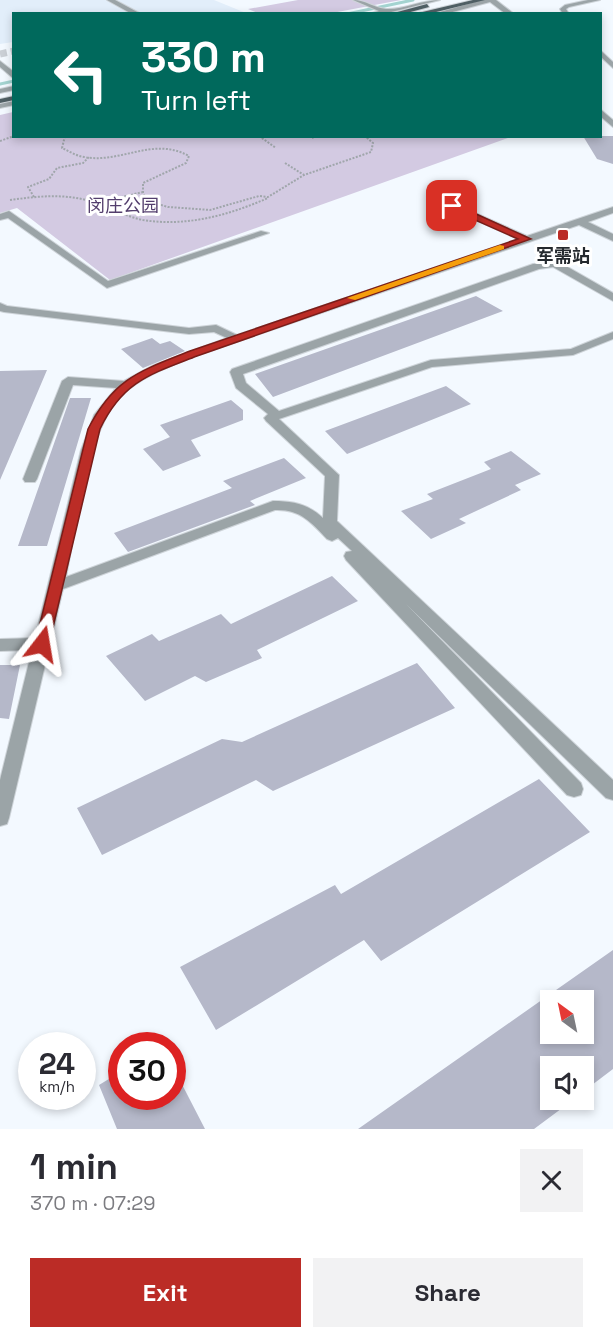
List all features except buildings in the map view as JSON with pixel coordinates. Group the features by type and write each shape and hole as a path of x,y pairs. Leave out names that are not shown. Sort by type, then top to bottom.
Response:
{"main road":[{"path":"380,11 456,0"},
{"path":"426,12 482,0"}],"street":[{"path":"110,0 134,12"},
{"path":"356,0 380,11 437,0"},
{"path":"445,12 487,3 490,0 508,12"},
{"path":"565,12 563,9 567,6 597,0"},
{"path":"602,54 613,66"},
{"path":"0,63 12,75"},
{"path":"602,113 613,125"},
{"path":"452,206 526,239"},
{"path":"0,818 94,429 106,404 126,385 152,370 235,338 613,210"},
{"path":"0,217 9,214 107,285 264,233"},
{"path":"579,221 613,238"},
{"path":"277,415 240,385 236,372 537,266 555,264 613,298"},
{"path":"0,306 4,309 189,330 216,328 235,338"},
{"path":"613,335 573,352 431,364 270,418 332,476 330,522 613,792"},
{"path":"30,479 68,381 126,385"},
{"path":"56,586 273,506 292,504 308,511 574,789"},
{"path":"0,645 42,644"}],"path":[{"path":"64,138 62,148 90,157 165,148 184,152 189,156 186,163 143,183 143,192 152,202 168,207 210,210 259,196 268,197"},
{"path":"262,138 276,148"},
{"path":"0,201 34,196 62,197 96,203 143,220 182,222 224,216 268,197 304,175 371,152 373,143 367,138"},
{"path":"34,196 28,187 49,179 57,168 83,163 90,157"},
{"path":"285,163 304,175"},
{"path":"96,203 143,192"}],"shaded area":[{"path":"0,0 214,0 244,12 12,12 12,42 0,44"}],"green space":[{"path":"298,0 401,0 337,12 256,12 248,9"},
{"name":"闵庄公园","path":"12,112 12,138 508,138 110,280 17,208 0,213 0,115"}],"waterway":[{"path":"356,12 413,0"},
{"path":"0,84 12,81"}],"tunnel":[{"path":"0,54 12,51"}],"slow traffic":[{"path":"352,298 500,248"}],"place":[{"name":"军需站","path":"563,235"}],"route":[{"path":"42,644 94,429 106,404 126,385 152,370 256,331 526,239 452,206"}]}
